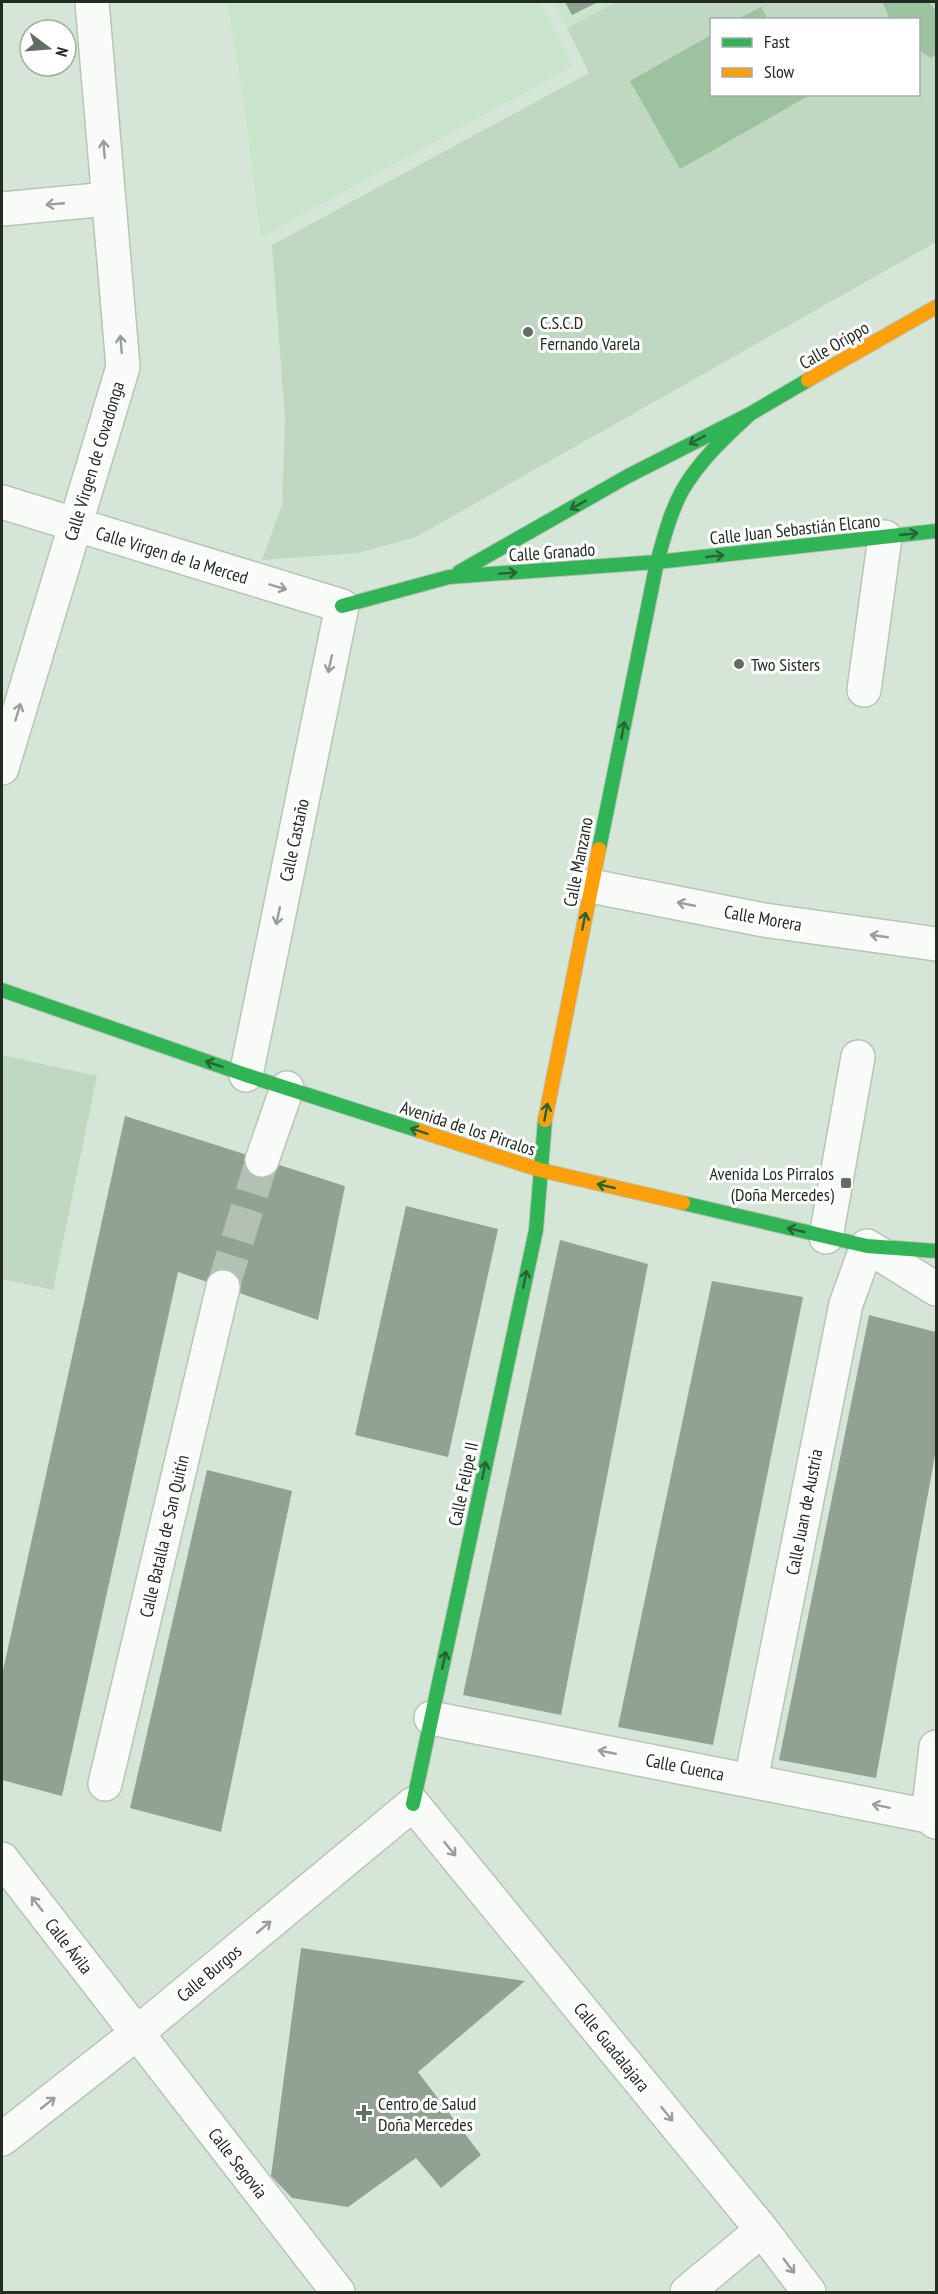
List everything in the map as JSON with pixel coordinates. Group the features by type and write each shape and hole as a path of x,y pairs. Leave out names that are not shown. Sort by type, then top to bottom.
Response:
{"street":[{"name":"Calle Virgen de Covadonga","path":"4,750 123,367 92,2"},
{"path":"2,209 108,199"},
{"name":"Calle Orippo","path":"750,414 936,307"},
{"name":"Calle Granado","path":"449,577 628,476 750,414"},
{"name":"Calle Manzano","path":"540,1170 544,1123 657,562 681,492 715,447 750,414"},
{"path":"628,476 649,477"},
{"path":"665,492 670,501 672,513"},
{"name":"Calle Virgen de la Merced","path":"2,502 342,606"},
{"name":"Calle Juan Sebastián Elcano","path":"657,562 936,531"},
{"path":"864,690 885,537"},
{"name":"Calle Granado","path":"342,606 449,577 657,562"},
{"name":"Calle Castaño","path":"246,1075 342,606"},
{"name":"Calle Morera","path":"591,886 764,920 936,944"},
{"name":"Avenida de los Pirralos","path":"2,990 246,1075 540,1170 867,1246 936,1251"},
{"path":"826,1237 858,1056"},
{"path":"262,1160 287,1088"},
{"name":"Calle Felipe II","path":"413,1803 536,1230 540,1170"},
{"path":"867,1246 936,1289"},
{"name":"Calle Juan de Austria","path":"751,1780 846,1304 867,1246"},
{"name":"Calle Batalla de San Quitín","path":"105,1784 223,1287"},
{"name":"Calle Cuenca","path":"431,1718 751,1780 932,1819"},
{"path":"932,1819 936,1747"},
{"name":"Calle Burgos","path":"2,2139 137,2033 413,1803"},
{"name":"Calle Guadalajara","path":"413,1803 762,2230 809,2292"},
{"name":"Calle Ávila","path":"2,1859 137,2033"},
{"name":"Calle Segovia","path":"137,2033 338,2292"},
{"path":"687,2292 762,2230"}],"shaded area":[{"path":"227,2 541,2 573,66 261,237 243,98"},
{"path":"553,2 616,2 567,28"},
{"name":"C.S.C.D Fernando Varela","path":"616,2 936,2 936,242 416,537 358,553 262,560 282,504 285,419 272,245 589,73 567,28"},
{"path":"882,2 928,2 936,10 936,54 931,58 920,51 920,18 890,18"},
{"path":"761,7 767,18 740,18"},
{"path":"710,36 710,96 808,96 680,169 630,81"},
{"path":"2,1055 97,1076 53,1290 2,1279"}],"building":[{"path":"565,2 598,2 572,15"},
{"path":"125,1116 345,1186 318,1320 178,1272 62,1796 2,1780 2,1675"},
{"path":"406,1206 498,1229 448,1457 355,1435"},
{"path":"560,1240 648,1264 561,1715 463,1695"},
{"path":"712,1281 803,1297 713,1745 618,1727"},
{"path":"869,1315 936,1332 936,1450 876,1778 779,1760"},
{"path":"207,1470 292,1491 221,1832 130,1808"},
{"name":"Centro de Salud Doña Mercedes","path":"301,1948 525,1981 418,2072 481,2155 441,2188 416,2158 348,2207 292,2198 271,2176"}],"tunnel":[{"path":"223,1287 262,1160"}],"traffic: fast":[{"path":"459,572 628,476 750,414 808,380"},
{"path":"599,849 657,562 671,517 682,491 696,470 750,414"},
{"path":"342,606 449,577 657,562 936,531"},
{"path":"2,990 246,1075 420,1131"},
{"path":"413,1804 536,1230 545,1120"},
{"path":"683,1203 867,1246 936,1251"}],"traffic: slow":[{"path":"808,380 936,307"},
{"path":"545,1120 599,849"},
{"path":"420,1131 540,1170 683,1203"}],"place":[{"name":"C.S.C.D Fernando Varela","path":"528,332"},
{"name":"Two Sisters","path":"739,664"},
{"name":"Avenida Los Pirralos (Doña Mercedes)","path":"846,1183"},
{"name":"Centro de Salud Doña Mercedes","path":"364,2113"}]}
